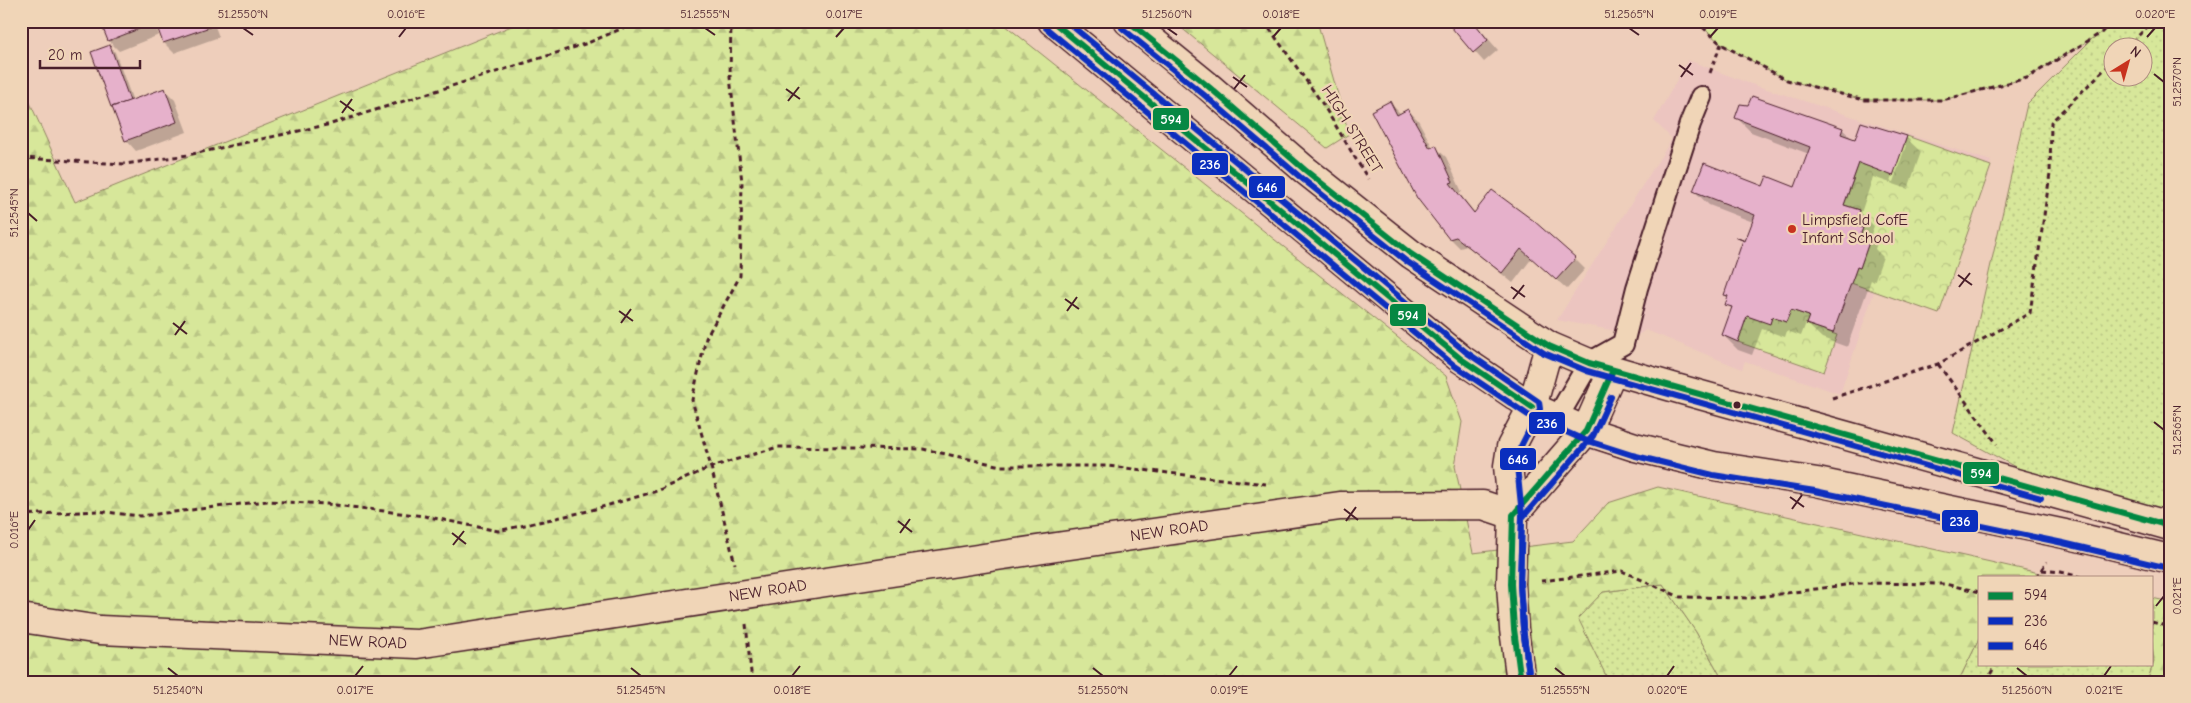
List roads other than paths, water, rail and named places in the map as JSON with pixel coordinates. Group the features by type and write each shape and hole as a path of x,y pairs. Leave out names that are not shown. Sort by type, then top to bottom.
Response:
{"main road":[{"path":"1052,21 1461,359 1532,407 1586,431 1673,457 1817,482 2065,534 2170,559"},
{"path":"1128,21 1209,86 1305,170 1411,254 1549,346 1592,363 2170,526"},
{"path":"1521,682 1514,629 1511,584 1513,515 1508,466 1511,447 1532,407 1549,346"},
{"path":"1513,515 1586,431 1592,363"},
{"name":"NEW ROAD","path":"21,618 100,630 417,644 1340,506 1483,505 1513,515"}],"lane":[{"path":"1557,418 1592,363 1623,344 1636,288 1690,124 1701,97"}],"place":[{"name":"Limpsfield CofE Infant School","path":"1792,229"}]}
